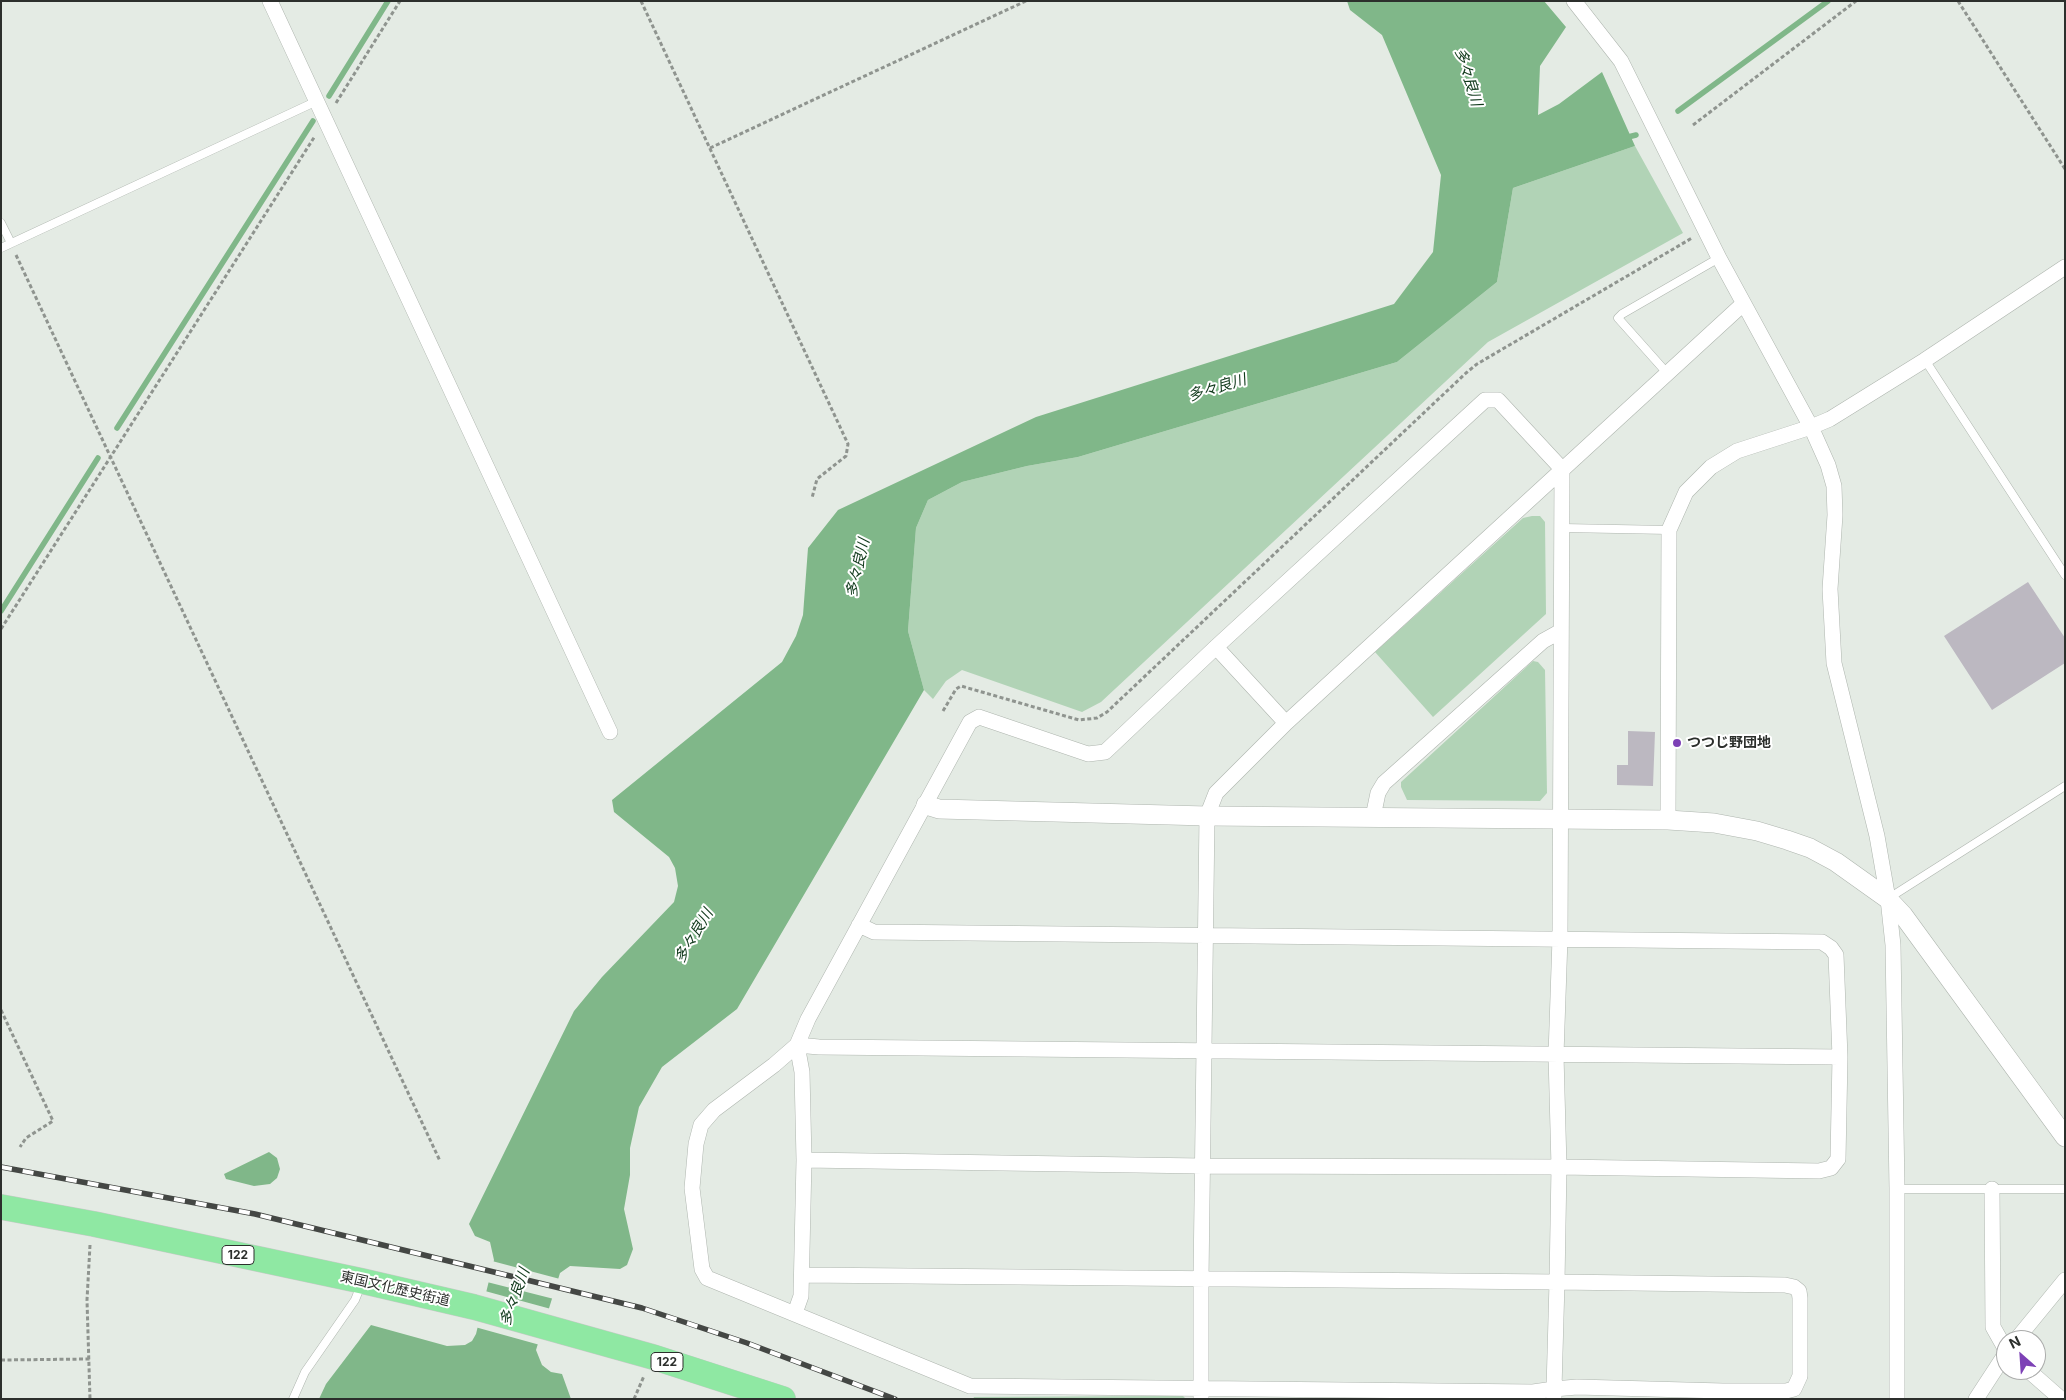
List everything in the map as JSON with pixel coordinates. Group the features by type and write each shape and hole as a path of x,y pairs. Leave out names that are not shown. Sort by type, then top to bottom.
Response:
{"highway":[{"name":"東国文化歴史街道","path":"1,1207 94,1224 362,1281 474,1307 653,1357 782,1399"}],"street":[{"path":"270,1 610,732"},
{"path":"1574,1 1620,61 1719,258 1811,427 1828,465 1834,486 1835,515 1830,589 1834,663 1877,836 1888,899 1894,964 1897,1399"},
{"path":"1668,820 1669,530 1686,492 1711,467 1737,451 1830,419 1925,360 2065,267"},
{"path":"1201,1394 1200,1279 1206,936 1206,816 1216,793 1286,723 1744,304"},
{"path":"802,1275 1557,1282 1785,1285 1794,1287 1799,1291 1800,1298 1800,1376 1794,1389 1725,1395 1651,1394 1577,1387 1554,1394 1533,1392 1201,1394 970,1386 707,1278 702,1269 692,1188 696,1144 701,1125 714,1110 774,1065 797,1045 808,1019 970,722 980,717 1088,754 1105,752 1216,647 1485,400 1498,400 1562,469 1560,938 1556,1055 1559,1167 1557,1282 1554,1394"},
{"path":"1373,817 1378,793 1384,784 1543,641 1562,631"},
{"path":"1216,647 1286,723"},
{"path":"926,805 939,809 1206,816 1668,820 1714,823 1757,831 1810,848 1836,862 1888,899 1903,915 2065,1137"},
{"path":"804,1160 1202,1166 1559,1167 1818,1172 1831,1168 1838,1159 1840,1057 1836,955 1832,948 1822,942 874,932 859,925"},
{"path":"797,1045 819,1047 1204,1052 1840,1057"},
{"path":"796,1314 801,1296 804,1160 802,1072 797,1045"},
{"path":"1992,1189 1994,1327 1996,1331"},
{"path":"2024,1330 2065,1280"},
{"path":"1976,1399 1996,1368"},
{"path":"2039,1380 2061,1399"}],"lane":[{"path":"1,248 317,101"},
{"path":"1,223 11,244"},
{"path":"1668,373 1618,318 1719,258"},
{"path":"1925,360 2065,575"},
{"path":"1563,528 1669,530"},
{"path":"1888,899 2065,786"},
{"path":"1897,1189 2065,1189"},
{"path":"293,1399 306,1372 355,1300 362,1281"}],"path":[{"path":"1,628 400,1"},
{"path":"641,1 848,444 846,456 817,479 812,498"},
{"path":"710,148 1026,1"},
{"path":"1693,125 1856,1"},
{"path":"1958,1 2065,169"},
{"path":"944,711 956,688 961,686 1079,720 1097,718 1107,712 1466,373 1485,359 1682,243 1707,235"},
{"path":"11,244 440,1161"},
{"path":"1,1010 53,1121 26,1138 20,1147"},
{"path":"89,1262 87,1300 90,1399"},
{"path":"1,1360 90,1360"}],"shaded area":[{"path":"1635,146 1683,233 1488,342 1101,702 1082,712 962,670 946,681 933,699 924,690 908,631 916,528 928,500 962,482 1027,466 1078,457 1397,362 1497,282 1513,188"},
{"path":"1540,516 1545,522 1546,614 1433,717 1375,652 1523,518"},
{"path":"1533,661 1538,662 1545,670 1547,793 1540,801 1407,800 1401,787 1401,782"},
{"path":"1183,1396 1186,1399 973,1399 974,1397"}],"water":[{"name":"多々良川","path":"1347,1 1544,1 1566,27 1540,66 1538,115 1559,104 1602,72 1635,146 1513,188 1497,282 1397,362 1078,457 1027,466 962,482 928,500 916,528 908,631 924,690 737,1009 662,1067 639,1107 630,1148 630,1175 624,1209 633,1249 627,1265 620,1269 570,1266 560,1273 536,1350 542,1365 551,1372 562,1374 571,1399 319,1399 326,1384 371,1325 447,1346 465,1345 472,1341 476,1334 494,1260 490,1242 475,1236 469,1224 574,1011 602,977 674,902 678,886 675,868 669,857 614,812 612,800 782,662 796,636 803,615 808,548 838,510 1036,417 1394,304 1433,252 1441,175 1382,35 1350,10"},
{"path":"269,1152 277,1158 280,1169 277,1178 270,1184 254,1186 226,1179 224,1174"}],"pier":[{"path":"492,1261 560,1279 554,1299 487,1282"},
{"path":"485,1291 551,1309 540,1345 475,1327"}],"building":[{"path":"2028,582 2065,638 2065,663 1992,710 1944,636"},
{"path":"1628,731 1655,732 1653,786 1617,785 1617,765 1628,765"}],"waterway":[{"path":"329,96 388,1"},
{"path":"1678,111 1828,1"},
{"path":"117,428 313,121"},
{"path":"1624,138 1636,135"},
{"path":"1,611 98,458"}],"railway":[{"path":"1,1167 255,1214 642,1308 747,1343 895,1399"}],"place":[{"name":"つつじ野団地","path":"1677,743"}]}
